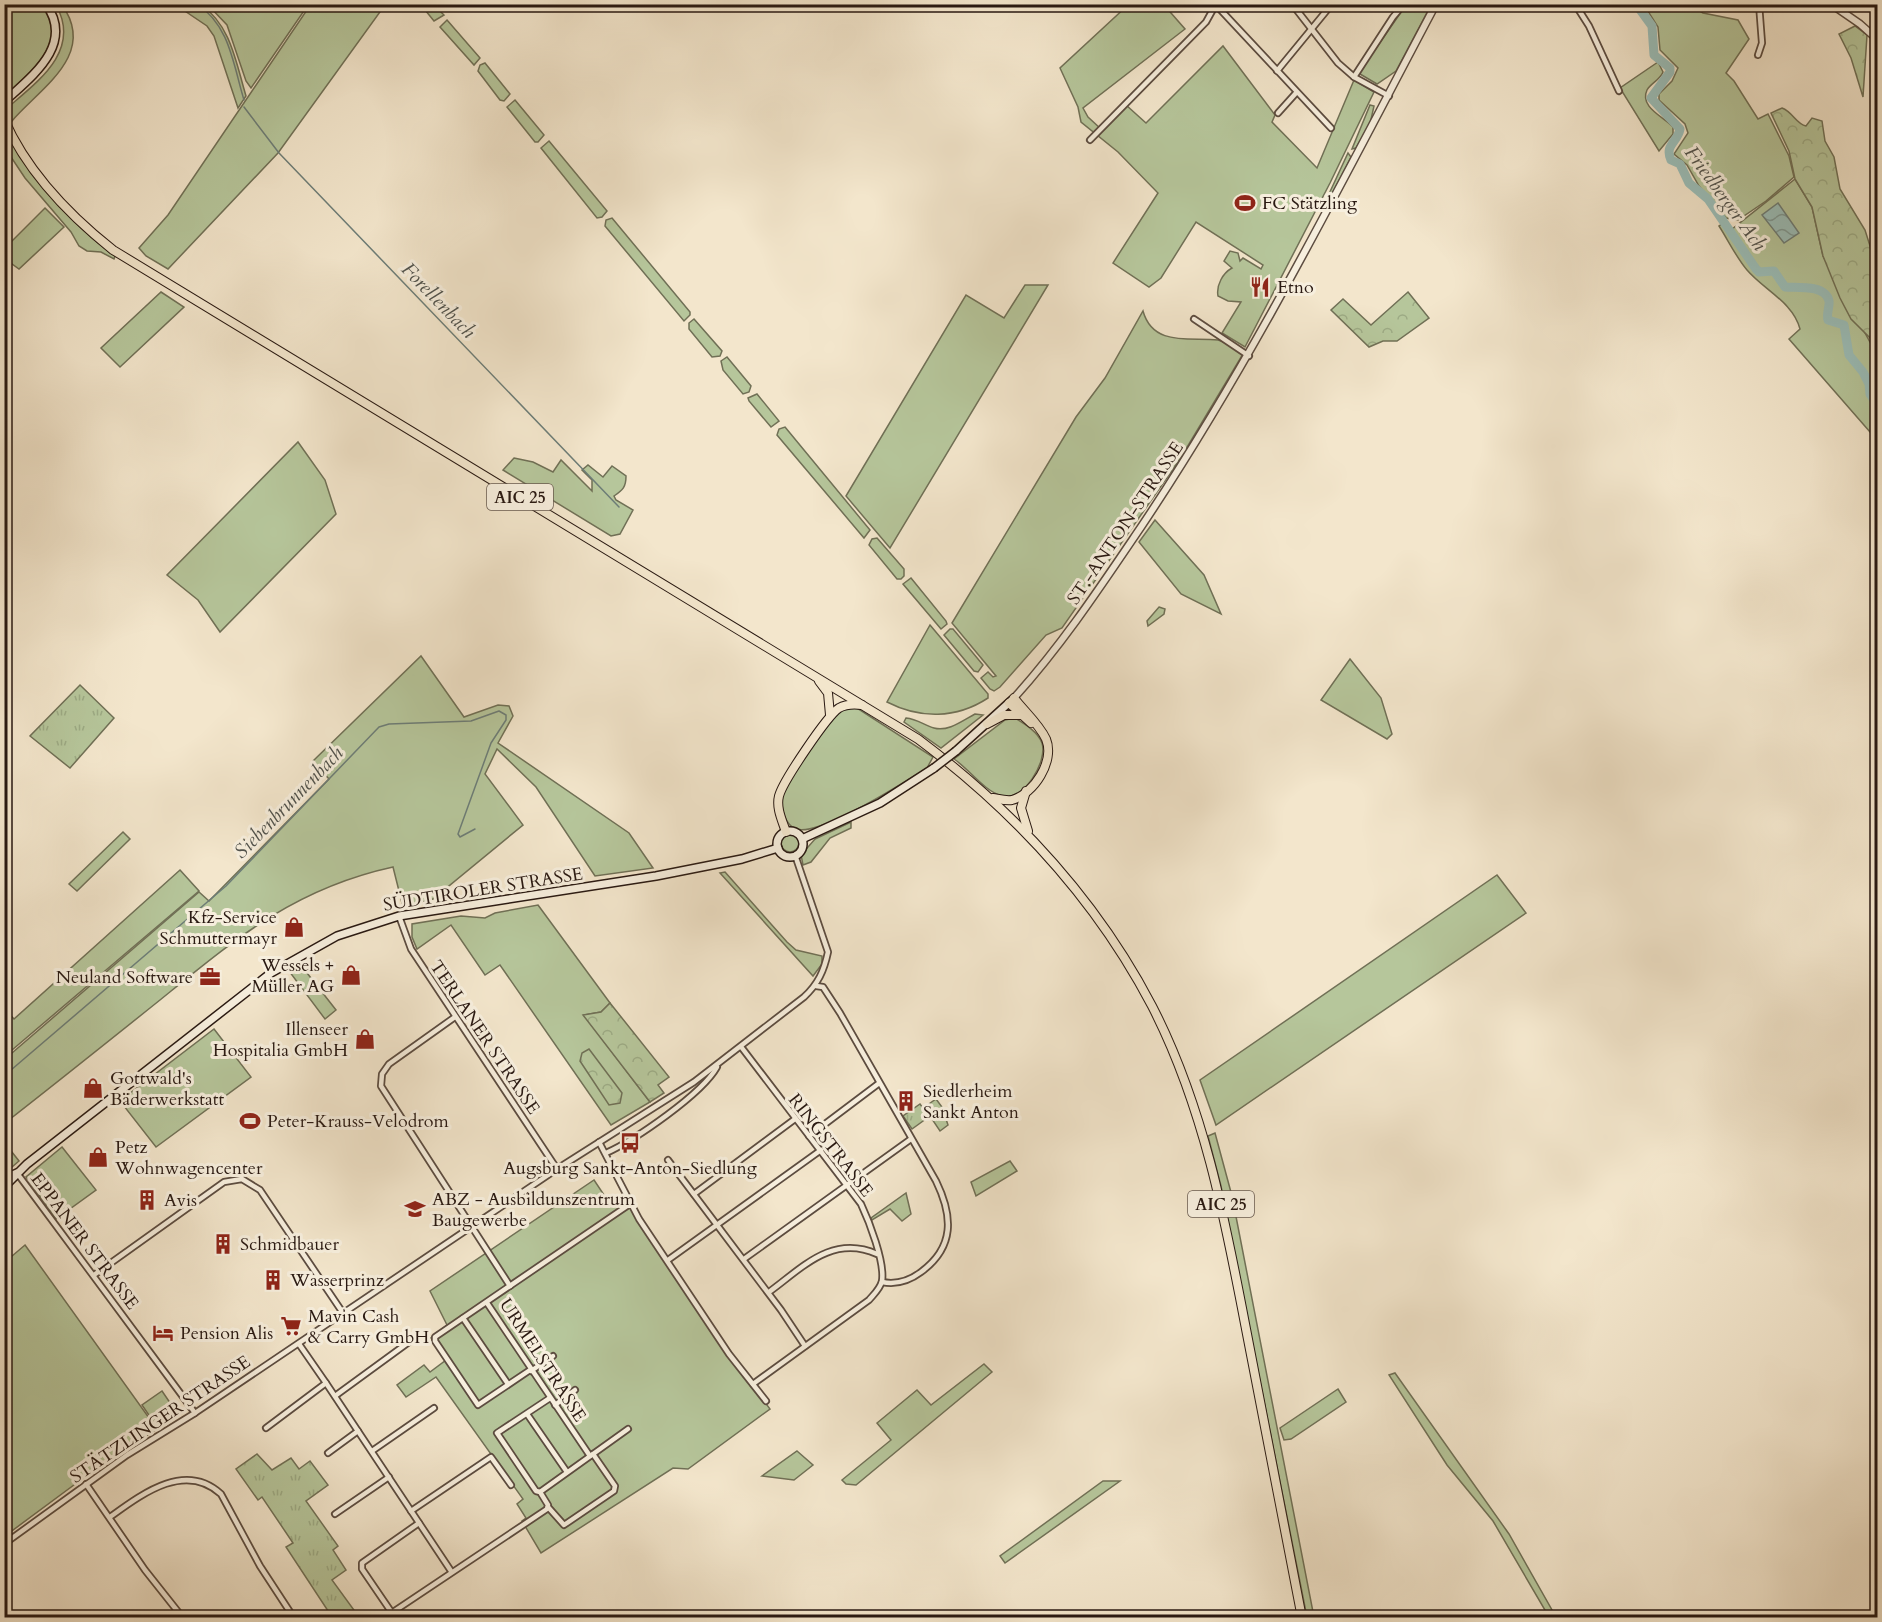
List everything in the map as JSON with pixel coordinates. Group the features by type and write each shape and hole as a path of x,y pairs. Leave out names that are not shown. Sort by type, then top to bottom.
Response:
{"main road":[{"path":"4,102 39,69 51,53 56,25 46,4"},
{"name":"AIC 25","path":"4,119 33,168 52,192 82,225 113,250 918,739 992,798 1029,835 1087,903 1120,951 1152,1006 1181,1070 1204,1137 1223,1210 1302,1617"},
{"path":"818,678 828,693 830,715"},
{"path":"1014,697 1021,716 1039,729"},
{"path":"802,839 856,814 934,768 987,724 1014,697"},
{"path":"992,798 1012,800 1026,791 1043,771 1049,754 1045,739 1039,729 1014,697"},
{"path":"786,831 779,810 779,796 830,715 844,706 863,705"},
{"path":"987,724 1004,716 1021,716"},
{"path":"1026,791 1021,808 1029,835"},
{"path":"786,831 796,832 802,839 802,849 795,855 785,855 778,848 778,839 786,831"},
{"name":"SÜDTIROLER STRASSE","path":"4,1187 17,1173 276,970 337,936 399,916 666,874 742,859 778,848"},
{"name":"SÜDTIROLER STRASSE","path":"4,1179 17,1173"}],"street":[{"path":"1292,4 1338,63 1354,77 1389,96"},
{"path":"1277,71 1332,4"},
{"path":"1354,77 1404,4"},
{"name":"ST.-ANTON-STRASSE","path":"1014,697 1047,661 1087,607 1189,455 1249,356 1436,4"},
{"path":"1575,4 1589,26 1619,91"},
{"path":"1758,55 1762,43 1759,4"},
{"path":"1831,4 1842,7 1878,40"},
{"path":"1090,140 1206,22 1216,5 1331,128"},
{"path":"1278,113 1296,93"},
{"path":"1194,319 1249,356"},
{"name":"STÄTZLINGER STRASSE","path":"4,1544 86,1484 557,1169 719,1065 816,986 827,958 826,944 795,855"},
{"name":"TERLANER STRASSE","path":"399,916 411,949 557,1169"},
{"path":"753,1384 869,1300 882,1282 898,1283 917,1275 940,1254 947,1239 948,1222 941,1193 828,994 823,987 816,986"},
{"path":"455,1017 389,1064 382,1074 381,1086 510,1286"},
{"name":"RINGSTRASSE","path":"742,1048 847,1184 869,1221 882,1282"},
{"name":"STÄTZLINGER STRASSE","path":"606,1153 638,1135 698,1088 719,1065"},
{"path":"694,1082 698,1088"},
{"path":"809,1136 878,1084"},
{"path":"694,1194 795,1119"},
{"path":"744,1260 911,1138"},
{"path":"599,1142 630,1204 702,1315 766,1401"},
{"path":"668,1260 821,1150"},
{"path":"669,1160 769,1292 805,1346"},
{"name":"EPPANER STRASSE","path":"17,1173 195,1413"},
{"path":"93,1275 224,1182 242,1179 260,1190 343,1313"},
{"name":"URMELSTRASSE","path":"548,1507 564,1525 615,1491 615,1486 530,1370 487,1303 630,1204"},
{"path":"865,1249 874,1242"},
{"path":"769,1292 826,1251 865,1249 877,1254"},
{"path":"487,1303 435,1337 435,1341 478,1405 553,1356"},
{"path":"463,1318 508,1384"},
{"path":"335,1396 409,1342"},
{"path":"298,1344 451,1571"},
{"path":"266,1428 326,1383"},
{"path":"555,1405 575,1390"},
{"path":"384,1617 548,1507 540,1492 536,1491 497,1433 550,1398"},
{"path":"372,1451 434,1408"},
{"path":"526,1414 567,1472"},
{"path":"540,1492 628,1429"},
{"path":"328,1453 358,1431"},
{"path":"411,1511 491,1457 511,1485"},
{"path":"335,1514 388,1477"},
{"path":"110,1517 157,1486 193,1480 212,1486 221,1494 260,1566 294,1617"},
{"path":"86,1484 145,1570 183,1617"},
{"path":"392,1612 362,1569 362,1563 419,1522"},
{"path":"4,1610 11,1617"}],"green space":[{"path":"311,4 385,5 278,153 168,269 146,256 139,248 168,215"},
{"path":"5,5 40,5 49,18 52,31 50,43 44,55 5,96"},
{"path":"56,5 62,5 71,23 73,40 69,55 61,70 12,121 6,109 31,88 60,51 64,37 63,22"},
{"path":"176,5 201,5 211,13 226,34 246,96 238,108 214,36 207,26"},
{"path":"208,5 308,5 251,88 246,81 227,25"},
{"path":"421,5 434,5 444,15 434,21"},
{"name":"FC Stätzling","path":"1128,5 1164,5 1185,29 1083,108 1088,117 1101,129 1126,105 1146,123 1223,46 1275,115 1272,122 1317,168 1354,80 1374,92 1330,183 1245,347 1222,333 1241,302 1228,301 1218,296 1218,288 1223,276 1232,268 1224,261 1230,251 1238,253 1240,261 1243,258 1261,269 1263,265 1196,222 1161,278 1149,287 1113,263 1158,193 1118,152 1081,122 1078,107 1060,68"},
{"path":"1406,5 1431,5 1396,71 1377,84 1360,74 1360,71"},
{"path":"1644,5 1690,5 1703,13 1738,20 1749,39 1726,73 1734,81 1758,119 1768,114 1789,156 1794,177 1766,201 1738,220 1726,218 1699,186 1687,165 1674,154 1688,133 1685,124 1659,100 1659,94 1672,81 1678,68 1660,50 1658,27"},
{"path":"447,20 480,58 474,65 440,27"},
{"path":"1855,26 1867,35 1863,97 1851,58 1839,34"},
{"path":"1658,62 1663,72 1647,90 1646,102 1673,127 1673,134 1659,151 1620,88"},
{"path":"485,63 510,94 504,101 500,100 478,71 480,65"},
{"path":"515,100 544,135 538,142 535,142 507,107"},
{"path":"1370,105 1374,106 1370,124 1356,148 1352,149"},
{"path":"1782,108 1806,126 1812,118 1822,121 1825,141 1834,157 1840,189 1865,230 1877,268 1877,355 1871,339 1851,319 1823,256 1812,207 1795,179 1789,151 1771,113"},
{"path":"4,127 27,164 53,198 82,229 115,256 114,259 101,252 87,251 79,246 71,232 25,178 5,148"},
{"path":"549,141 607,211 602,217 597,218 541,148"},
{"path":"1348,153 1351,157 1325,208 1322,209"},
{"path":"1795,179 1812,207 1823,256 1877,355 1877,440 1789,339 1800,329 1791,311 1747,270 1719,226 1722,224 1755,272 1759,270 1731,230"},
{"path":"45,208 64,227 19,269 12,264 5,272 5,248"},
{"path":"612,218 690,312 684,321 605,226 606,220"},
{"path":"1025,285 1048,285 890,548 846,496 966,295 1004,318"},
{"path":"161,292 184,307 120,367 101,348"},
{"path":"1408,292 1429,318 1397,341 1383,341 1369,347 1331,310 1343,299 1371,325"},
{"path":"1143,311 1155,330 1164,335 1174,338 1218,340 1243,354 1180,459 1062,628 1046,635 994,691 981,678 988,672 993,677 996,676 952,623 1076,417 1105,378"},
{"path":"694,319 722,351 720,356 712,357 689,329 689,323"},
{"path":"727,357 751,386 749,392 743,394 723,370 721,361"},
{"path":"757,394 779,421 771,427 749,401 748,398"},
{"path":"785,427 870,530 864,538 777,435 779,429"},
{"path":"298,442 325,480 336,514 220,632 198,600 167,575"},
{"path":"514,458 533,462 553,472 561,460 592,491 592,480 582,470 588,465 603,477 612,466 626,476 623,488 614,496 616,500 633,510 620,534 611,536 503,470"},
{"path":"1155,520 1204,575 1221,614 1181,594 1139,542"},
{"path":"877,538 904,569 904,576 901,579 897,579 869,545 872,539"},
{"path":"911,578 946,621 947,624 941,629 903,584"},
{"path":"1159,607 1165,609 1164,614 1148,626 1147,621"},
{"path":"930,625 988,694 988,698 963,710 938,714 912,712 887,702"},
{"path":"953,629 983,665 978,672 974,671 944,635"},
{"path":"421,656 464,717 498,705 509,706 513,716 498,743 629,833 653,868 595,876 536,787 497,749 485,774 523,825 433,899 403,907 393,867 324,889 294,903 265,920 211,959 5,1123 5,1059 199,892 209,901 329,779 313,761"},
{"path":"1350,659 1381,698 1392,734 1387,739 1321,700"},
{"path":"80,685 114,718 70,768 30,736"},
{"path":"848,707 857,708 933,757 927,768 862,807 823,825 796,829 786,820 782,798 804,756 836,714"},
{"path":"975,714 983,715 941,748 904,722 906,718 939,729 955,725"},
{"path":"1015,718 1038,735 1043,751 1038,770 1025,787 1018,793 1002,796 989,790 954,759 1005,720"},
{"path":"851,822 851,828 830,838 811,862 803,865 801,855 815,839"},
{"path":"123,832 130,839 77,891 69,884"},
{"path":"786,834 794,834 799,839 797,850 786,852 781,847 781,839"},
{"path":"180,870 199,891 5,1056 5,1009 14,1019"},
{"path":"725,872 796,950 822,956 822,964 813,976 720,873"},
{"path":"1497,875 1526,913 1216,1125 1200,1080"},
{"path":"538,905 610,1003 601,1012 584,1015 650,1102 611,1125 500,965 485,975 451,925 417,949 412,937 412,924 461,916 485,918 495,913"},
{"path":"300,964 336,1010 325,1019 289,971"},
{"path":"610,1003 669,1077 658,1085 664,1093 650,1102 583,1015 601,1012"},
{"path":"214,1029 251,1077 156,1147 120,1101"},
{"path":"589,1049 622,1093 620,1103 609,1105 580,1061 582,1053"},
{"path":"936,1099 942,1107 948,1125 940,1131 930,1116 912,1129 903,1116 920,1104 923,1108"},
{"path":"1215,1133 1232,1196 1314,1617 1307,1617 1221,1186 1208,1136"},
{"path":"4,1142 19,1161 5,1173 4,1173"},
{"path":"62,1147 96,1190 56,1219 26,1177"},
{"path":"1010,1161 1017,1171 976,1196 971,1182"},
{"path":"594,1180 610,1204 623,1196 705,1322 770,1409 688,1469 673,1468 541,1553 522,1521 526,1518 517,1504 523,1499 436,1377 406,1397 397,1385 424,1365 430,1372 446,1360 431,1338 447,1325 430,1291"},
{"path":"906,1193 911,1214 902,1221 890,1209 872,1220 871,1218"},
{"path":"25,1245 157,1429 109,1459 5,1536 5,1262"},
{"path":"984,1364 992,1372 856,1485 846,1484 842,1480 891,1440 877,1423 917,1390 931,1405"},
{"path":"1395,1373 1509,1534 1556,1617 1549,1617 1493,1521 1447,1465 1389,1375"},
{"path":"1338,1389 1346,1402 1291,1439 1284,1440 1280,1428"},
{"path":"162,1391 177,1413 157,1427 142,1405"},
{"path":"797,1451 813,1465 794,1480 762,1476"},
{"path":"257,1454 272,1470 291,1458 299,1469 310,1461 328,1485 306,1501 338,1546 333,1550 346,1570 332,1580 359,1617 332,1617 286,1547 293,1543 262,1497 258,1500 236,1469"},
{"path":"1103,1481 1120,1481 1005,1563 1000,1556"}],"water":[{"path":"1778,203 1799,233 1784,243 1762,215"}],"waterway":[{"name":"Forellenbach","path":"197,4 217,23 229,47 244,100"},
{"name":"Friedberger Ach","path":"1636,4 1652,26 1654,55 1670,68 1670,72 1651,98 1680,129 1670,147 1671,160 1680,164 1689,183 1708,199 1759,272 1774,271 1785,287 1816,289 1826,296 1829,301 1828,320 1844,325 1849,355 1863,372 1869,384 1870,394 1878,406"},
{"name":"Forellenbach","path":"244,107 279,153 619,507"},
{"name":"Siebenbrunnenbach","path":"4,1076 226,886 379,727 389,724 471,721 499,711 506,715 506,720 491,743 458,834 460,837 475,829"}],"place":[{"name":"FC Stätzling","path":"1245,203"},
{"name":"Etno","path":"1260,287"},
{"name":"Kfz-Service Schmuttermayr","path":"294,927"},
{"name":"Wessels + Müller AG","path":"351,975"},
{"name":"Neuland Software","path":"210,977"},
{"name":"Illenseer Hospitalia GmbH","path":"365,1039"},
{"name":"Gottwald's Bäderwerkstatt","path":"93,1088"},
{"name":"Siedlerheim Sankt Anton","path":"906,1101"},
{"name":"Peter-Krauss-Velodrom","path":"250,1121"},
{"name":"Augsburg Sankt-Anton-Siedlung","path":"630,1143"},
{"name":"Petz Wohnwagencenter","path":"98,1157"},
{"name":"Avis","path":"147,1200"},
{"name":"ABZ - Ausbildunszentrum Baugewerbe","path":"415,1209"},
{"name":"Schmidbauer","path":"223,1244"},
{"name":"Wasserprinz","path":"273,1280"},
{"name":"Mavin Cash & Carry GmbH","path":"291,1326"},
{"name":"Pension Alis","path":"163,1333"}]}
